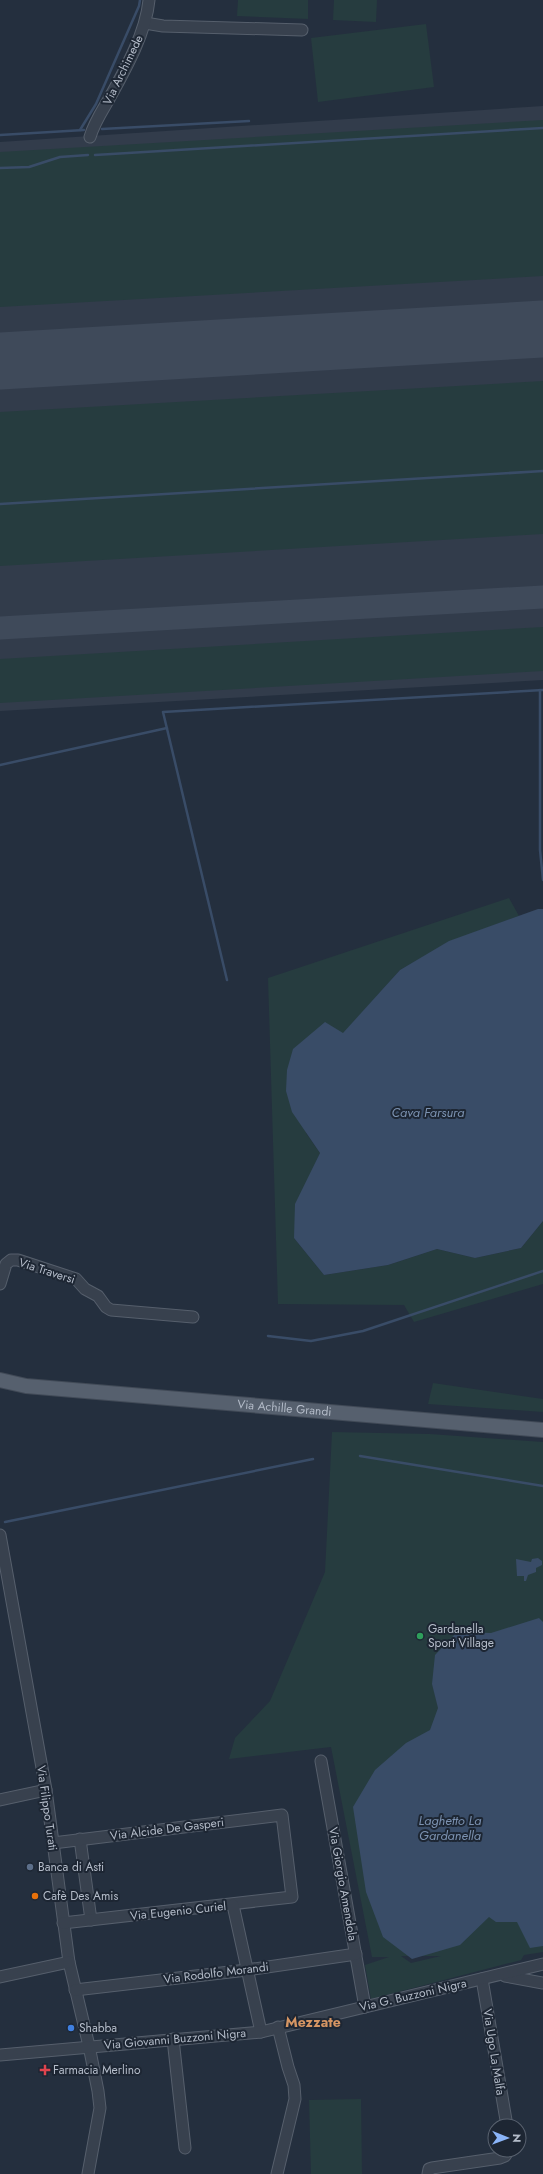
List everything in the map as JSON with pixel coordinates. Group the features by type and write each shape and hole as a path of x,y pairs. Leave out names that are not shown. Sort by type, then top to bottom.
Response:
{"main road":[{"name":"Via Achille Grandi","path":"0,1380 26,1386 543,1430"},
{"name":"Via Achille Grandi","path":"0,1390 26,1386"}],"street":[{"name":"Via Archimede","path":"90,137 93,127 110,98 145,23 149,0"},
{"path":"145,23 163,26 302,30"},
{"name":"Via Traversi","path":"0,1284 6,1264 16,1260 76,1279 85,1289 98,1296 106,1307 111,1310 193,1317"},
{"name":"Via Filippo Turati","path":"0,1535 46,1790 69,1962 90,2046 100,2108 88,2174"},
{"name":"Via Giorgio Amendola","path":"321,1761 365,2007"},
{"path":"0,1800 46,1790"},
{"name":"Via Alcide De Gasperi","path":"53,1843 282,1815 292,1897"},
{"path":"80,1839 91,1920"},
{"name":"Via Eugenio Curiel","path":"63,1923 233,1905 292,1897"},
{"path":"233,1905 261,2032"},
{"name":"Via Rodolfo Morandi","path":"75,1990 247,1970 356,1954"},
{"path":"0,1977 69,1962"},
{"name":"Via G. Buzzoni Nigra","path":"261,2032 543,1964"},
{"path":"494,1976 515,1977 543,1983"},
{"name":"Via Ugo La Malfa","path":"482,1979 506,2118"},
{"path":"277,2174 295,2099 294,2085 278,2028"},
{"name":"Via Giovanni Buzzoni Nigra","path":"0,2055 261,2032"},
{"path":"173,2039 184,2148"},
{"path":"428,2174 429,2169 432,2168 500,2158"}],"shaded area":[{"path":"543,106 543,680 0,711 0,142"}],"green space":[{"path":"238,0 308,0 308,19 237,16"},
{"path":"334,0 377,0 376,22 333,20"},
{"path":"426,24 434,87 318,102 311,38"},
{"path":"543,120 543,276 0,307 0,152"},
{"path":"543,381 543,534 0,566 0,412"},
{"path":"543,627 543,671 0,703 0,659"},
{"path":"509,898 519,916 449,942 400,970 343,1034 306,1133 320,1153 309,1178 294,1238 324,1275 388,1265 437,1249 475,1258 521,1248 543,1221 543,1284 414,1322 404,1305 278,1304 268,978"},
{"path":"433,1383 543,1399 543,1412 428,1404"},
{"name":"Gardanella Sport Village","path":"332,1432 430,1434 543,1442 543,1952 524,1955 521,1960 371,1999 365,1965 389,1957 372,1957 331,1747 229,1759 235,1738 270,1701 325,1572","holes":["401,1956 441,1956 411,1963"]},
{"path":"361,2099 362,2174 311,2174 309,2100"}],"water":[{"name":"Cava Farsura","path":"538,909 543,909 543,1221 521,1248 475,1258 437,1249 388,1265 324,1275 294,1238 295,1204 320,1153 292,1112 286,1091 287,1070 293,1049 325,1022 343,1033 400,970 449,941"},
{"path":"538,1558 542,1561 542,1565 536,1568 536,1572 528,1575 526,1581 524,1581 524,1576 517,1576 516,1559 531,1562 532,1559"},
{"name":"Laghetto La Gardanella","path":"539,1618 543,1622 543,1946 530,1948 517,1922 496,1922 489,1917 460,1945 412,1959 383,1937 366,1892 353,1807 375,1770 406,1743 430,1730 438,1708 432,1684 435,1655 457,1632 491,1633"}],"waterway":[{"path":"80,130 96,104 139,6 140,0"},
{"path":"102,129 249,121"},
{"path":"95,155 543,128"},
{"path":"0,135 84,130"},
{"path":"0,168 29,167 60,157 88,155"},
{"path":"0,504 543,471"},
{"path":"540,690 540,850 543,880"},
{"path":"227,980 163,712 543,690"},
{"path":"0,765 167,728"},
{"path":"268,1336 311,1341 363,1331 543,1271"},
{"path":"360,1456 543,1486"},
{"path":"5,1522 313,1459"}],"taxiway":[{"path":"517,331 543,327"},
{"path":"0,628 543,597"}],"runway":[{"path":"0,361 543,329"}],"place":[{"name":"Gardanella Sport Village","path":"420,1636"},
{"name":"Banca di Asti","path":"30,1867"},
{"name":"Cafè Des Amis","path":"35,1896"},
{"name":"Shabba","path":"71,2028"},
{"name":"Farmacia Merlino","path":"45,2070"}],"district":[{"name":"Mezzate","path":"313,2022"}]}
